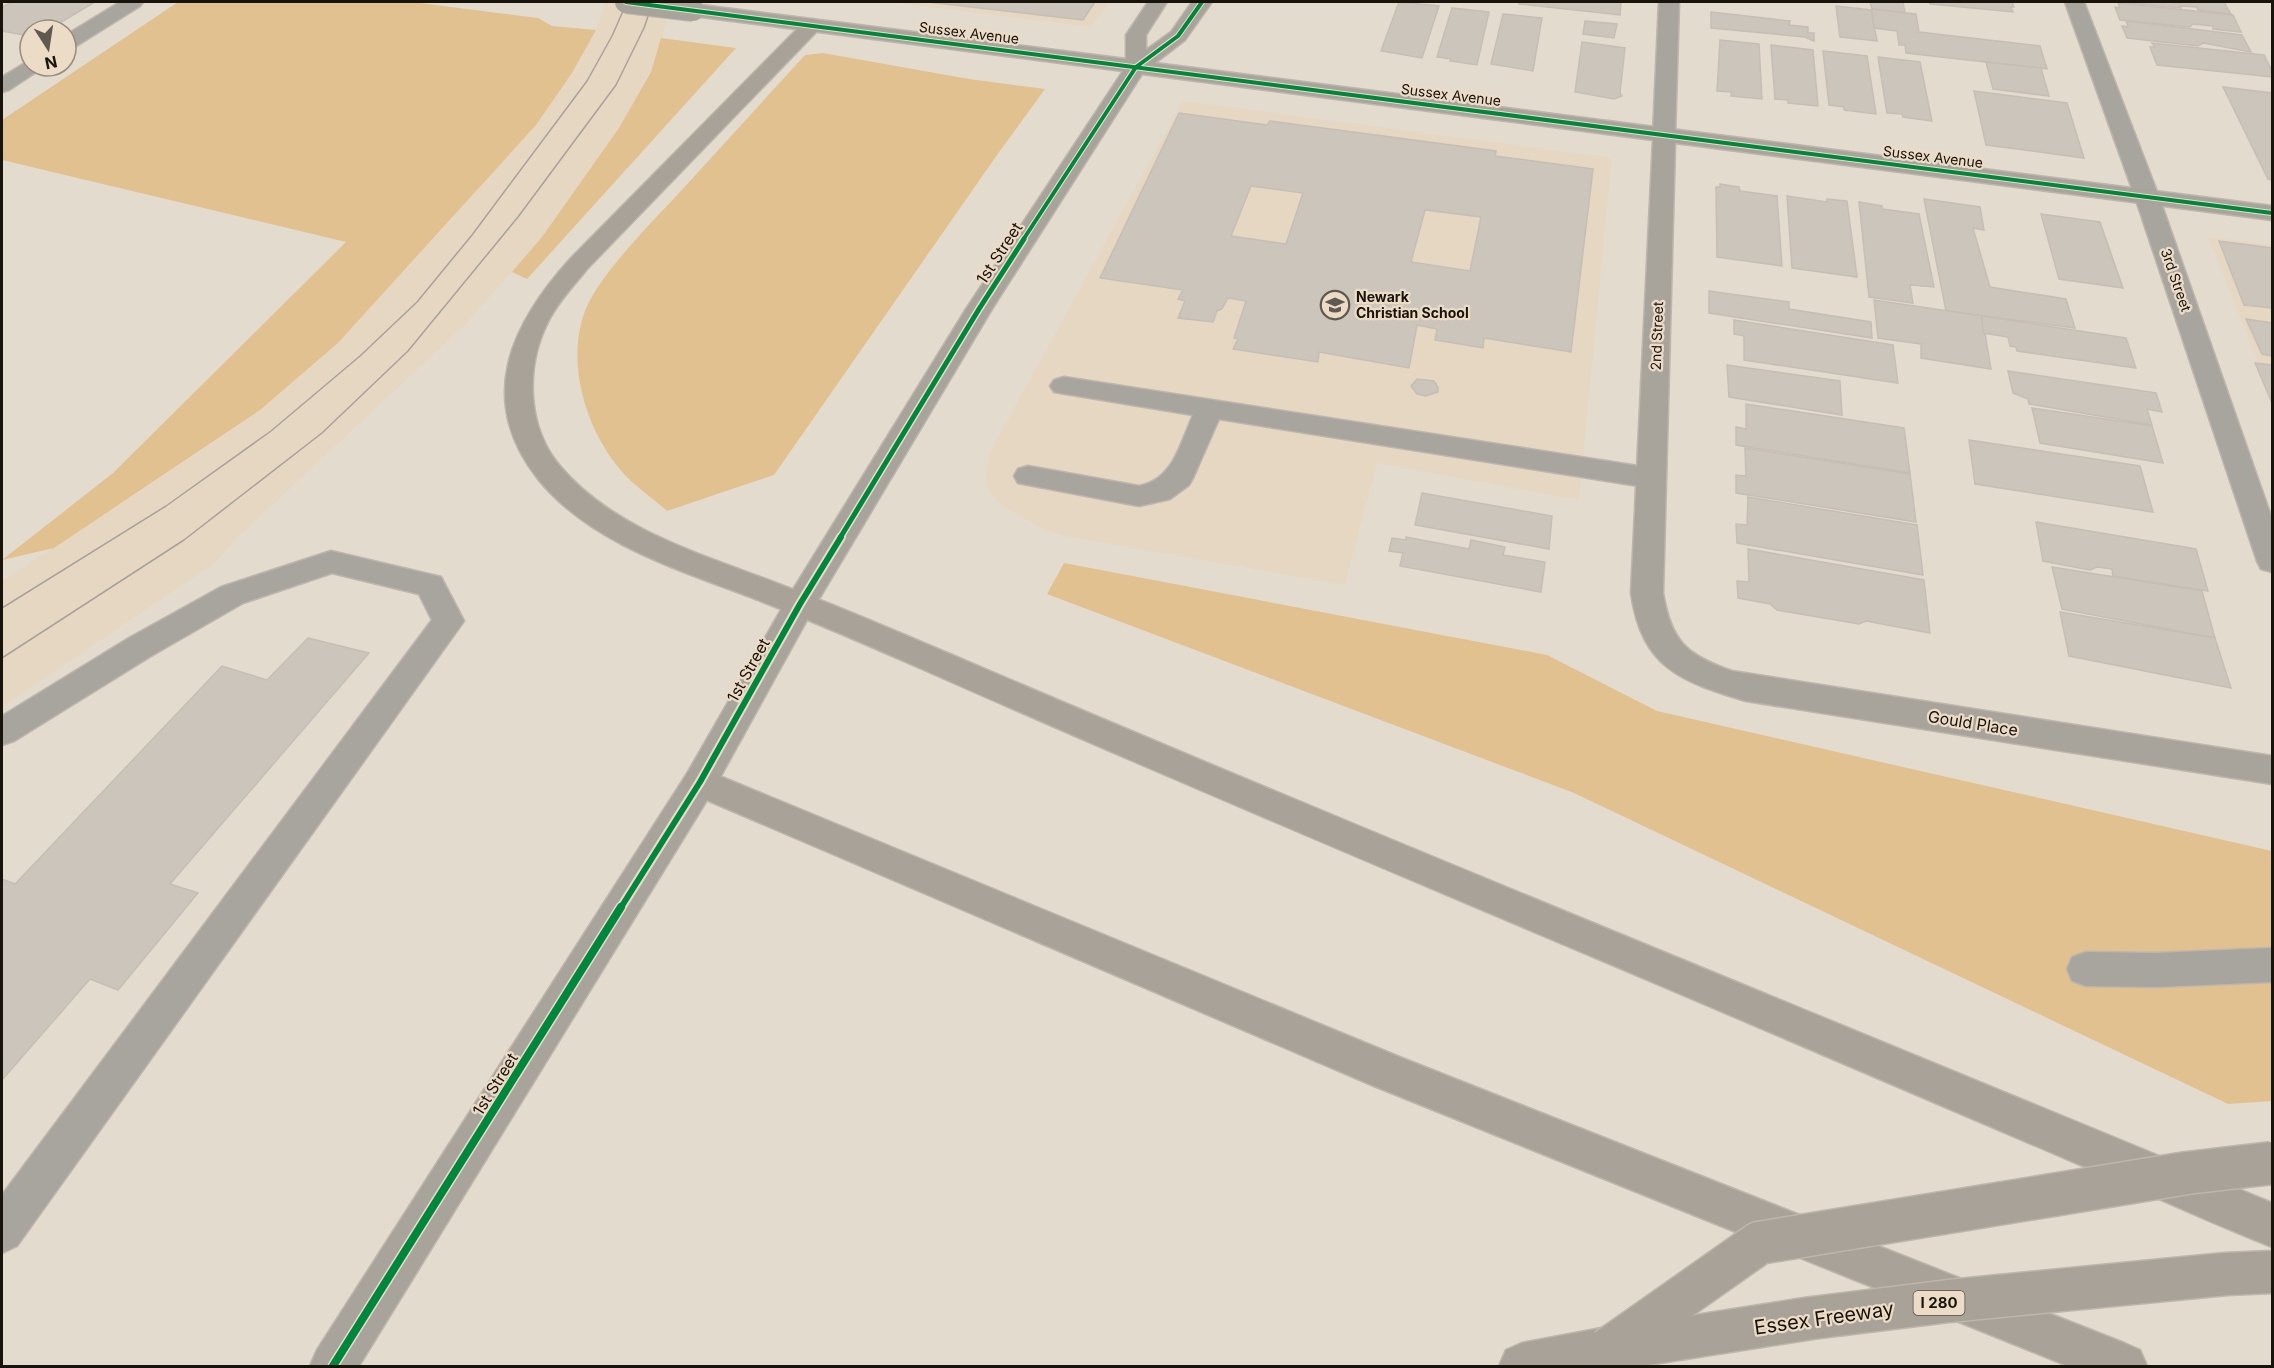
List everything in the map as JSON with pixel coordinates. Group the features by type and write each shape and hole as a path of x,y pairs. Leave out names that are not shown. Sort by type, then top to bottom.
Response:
{"highway":[{"path":"812,25 566,278 532,327 523,354 519,379 520,406 525,430 533,448 555,480 582,505 611,524 645,541 800,604 1084,727 2272,1225"},
{"path":"700,782 1388,1072 2124,1366"},
{"path":"1606,1350 1759,1243 2187,1173 2272,1163"},
{"name":"Essex Freeway","path":"1522,1366 1606,1350 1812,1318 1949,1301 2226,1274 2272,1272"}],"street":[{"path":"78,36 133,2"},
{"name":"Sussex Avenue","path":"626,2 2272,213"},
{"path":"1136,67 1136,34 1157,2"},
{"name":"1st Street","path":"333,1366 700,782 800,604 979,309 1136,67 1178,36 1202,2"},
{"name":"2nd Street","path":"1669,2 1648,609 1654,627 1664,644 1679,661"},
{"name":"3rd Street","path":"2073,2 2147,197 2272,561"},
{"path":"2,86 18,75"},
{"path":"1064,386 1651,478"},
{"path":"1028,476 1139,496 1160,492 1179,478 1210,409"},
{"path":"2,732 140,647 232,595 331,562 430,585 448,621 2,1231"},
{"name":"Gould Place","path":"1679,661 1699,674 1746,688 2272,770"},
{"path":"2086,969 2156,970 2272,965"}],"shaded area":[{"path":"178,2 412,2 538,18 552,26 596,30 572,73 536,125 338,343 260,410 54,548 2,560 113,473 346,242 2,160 2,120 65,78 78,78 78,69"},
{"path":"605,2 673,2 651,72 619,128 542,237 466,324 239,536 215,563 2,707 2,581 260,410 338,343 461,209 572,73 596,30"},
{"path":"890,2 1109,2 1091,27"},
{"path":"661,38 736,48 527,279 512,272 542,237 619,128 651,72"},
{"path":"823,53 969,79 1045,89 774,475 667,511 632,482 617,465 593,425 584,402 577,356 579,333 585,311 613,266 805,55"},
{"name":"Newark Christian School","path":"1183,101 1612,158 1579,500 1377,463 1345,585 1071,537 1046,531 1001,505 987,488 986,472 990,452"},
{"path":"2208,237 2272,245 2272,397"},
{"path":"1064,563 1547,655 1657,711 2272,851 2272,1101 2228,1104 1574,793 1047,594"}],"building":[{"path":"12,2 95,2 68,18 18,18 18,34 2,31 2,7"},
{"path":"928,2 1095,2 1083,20"},
{"path":"1399,2 1439,6 1422,58 1381,51"},
{"path":"1519,2 1621,2 1620,15 1519,4"},
{"path":"1870,2 1903,2 1905,13 1872,9"},
{"path":"1929,2 2012,2 2014,7 2011,7 2013,12 1930,4"},
{"path":"2118,2 2224,2 2231,14 2198,10 2197,7 2180,6 2181,8"},
{"path":"2118,3 2233,15 2241,32 2193,24 2190,27 2120,20 2115,7 2120,8"},
{"path":"1836,6 1871,10 1877,41 1840,37"},
{"path":"1452,8 1489,12 1477,65 1437,57"},
{"path":"1872,9 1916,14 1919,32 2040,46 2047,69 1906,53 1905,45 1899,45 1897,31 1874,28"},
{"path":"1711,12 1790,21 1789,25 1808,27 1808,33 1814,33 1814,41 1805,37 1711,28"},
{"path":"1503,14 1542,18 1533,71 1491,64"},
{"path":"1585,21 1617,24 1614,38 1583,34"},
{"path":"2126,21 2242,35 2251,52 2203,43 2198,46 2127,38 2122,26 2128,27"},
{"path":"1720,40 1759,44 1762,99 1731,96 1731,92 1717,91"},
{"path":"1582,42 1625,48 1620,93 1622,96 1614,99 1575,92"},
{"path":"2152,43 2264,55 2272,71 2272,77 2157,65 2150,47 2155,47"},
{"path":"1771,45 1813,50 1818,106 1788,103 1788,100 1775,99"},
{"path":"1823,51 1867,56 1876,114 1844,110 1844,107 1829,105"},
{"path":"1878,57 1920,62 1932,121 1887,113"},
{"path":"1986,62 2041,68 2049,96 1993,89"},
{"path":"2223,87 2272,93 2272,180 2268,179"},
{"path":"1974,91 2067,103 2084,158 1986,145"},
{"path":"1179,113 1267,125 1270,121 1496,151 1495,156 1593,169 1571,352 1484,338 1483,348 1435,340 1437,329 1417,325 1409,368 1319,352 1318,362 1233,349 1238,339 1234,338 1246,301 1228,298 1222,309 1217,311 1213,322 1178,318 1185,301 1178,299 1183,290 1100,278","holes":["1251,186 1303,193 1286,244 1231,236","1425,210 1481,217 1470,271 1411,262"]},
{"path":"1720,184 1739,187 1740,191 1777,196 1782,266 1717,257 1716,187 1720,187"},
{"path":"1787,196 1827,202 1827,199 1847,201 1857,277 1792,268"},
{"path":"1924,199 1980,207 1984,230 1973,228 1990,287 2066,299 2075,328 1946,311"},
{"path":"1859,202 1882,206 1882,209 1919,214 1934,287 1910,285 1913,303 1869,297"},
{"path":"2041,214 2100,222 2123,288 2059,279"},
{"path":"2219,241 2272,248 2272,308 2244,305"},
{"path":"1709,291 1789,302 1789,309 1871,322 1872,338 1709,313"},
{"path":"1874,300 1982,316 1991,369 1921,358 1921,344 1878,338"},
{"path":"1982,316 2126,338 2136,368 2017,351 2016,347 2010,346 2008,337 1983,333"},
{"path":"2246,319 2272,323 2272,356 2262,354"},
{"path":"1734,320 1893,345 1898,383 1744,360 1744,336 1734,334"},
{"path":"2255,363 2272,365 2272,403"},
{"path":"1727,365 1840,381 1842,415 1729,397"},
{"path":"2008,371 2156,393 2162,412 2147,409 2152,425 2029,404 2028,399 2013,393"},
{"path":"1417,379 1434,381 1438,392 1426,396 1417,394 1411,386"},
{"path":"1746,404 1904,428 1910,473 1736,445 1736,427 1746,429"},
{"path":"2032,408 2152,426 2163,463 2040,443"},
{"path":"1969,440 2140,466 2153,512 1975,484"},
{"path":"1745,448 1910,474 1916,522 1736,493 1736,475 1746,476"},
{"path":"1422,493 1552,516 1549,549 1415,525"},
{"path":"1748,497 1917,525 1923,575 1737,543 1736,524 1747,525"},
{"path":"2036,522 2196,549 2208,591 2113,576 2112,569 2097,567 2090,570 2043,561"},
{"path":"1406,537 1469,549 1471,540 1505,547 1503,555 1545,562 1541,592 1400,566 1403,553 1389,551 1392,538 1406,540"},
{"path":"1748,549 1924,580 1930,633 1866,621 1859,624 1777,610 1770,604 1738,598 1737,581 1749,582"},
{"path":"2052,567 2202,591 2215,638 2062,609"},
{"path":"2060,612 2215,638 2231,688 2069,656"},
{"path":"308,638 369,653 170,884 198,893 118,990 90,979 2,1080 2,879 15,884 222,666 267,680"}],"tram line":[{"path":"2,608 166,506 271,431 360,356 417,302 472,235 587,81 612,36 627,2"},
{"path":"2,658 184,540 322,433 408,351 518,217 616,85 644,28 653,2"}],"cycle path":[{"path":"626,2 2272,213"},
{"path":"333,1366 700,782 800,604 979,309 1136,67 1178,36 1202,2"}],"place":[{"name":"Newark Christian School","path":"1335,305"}]}
